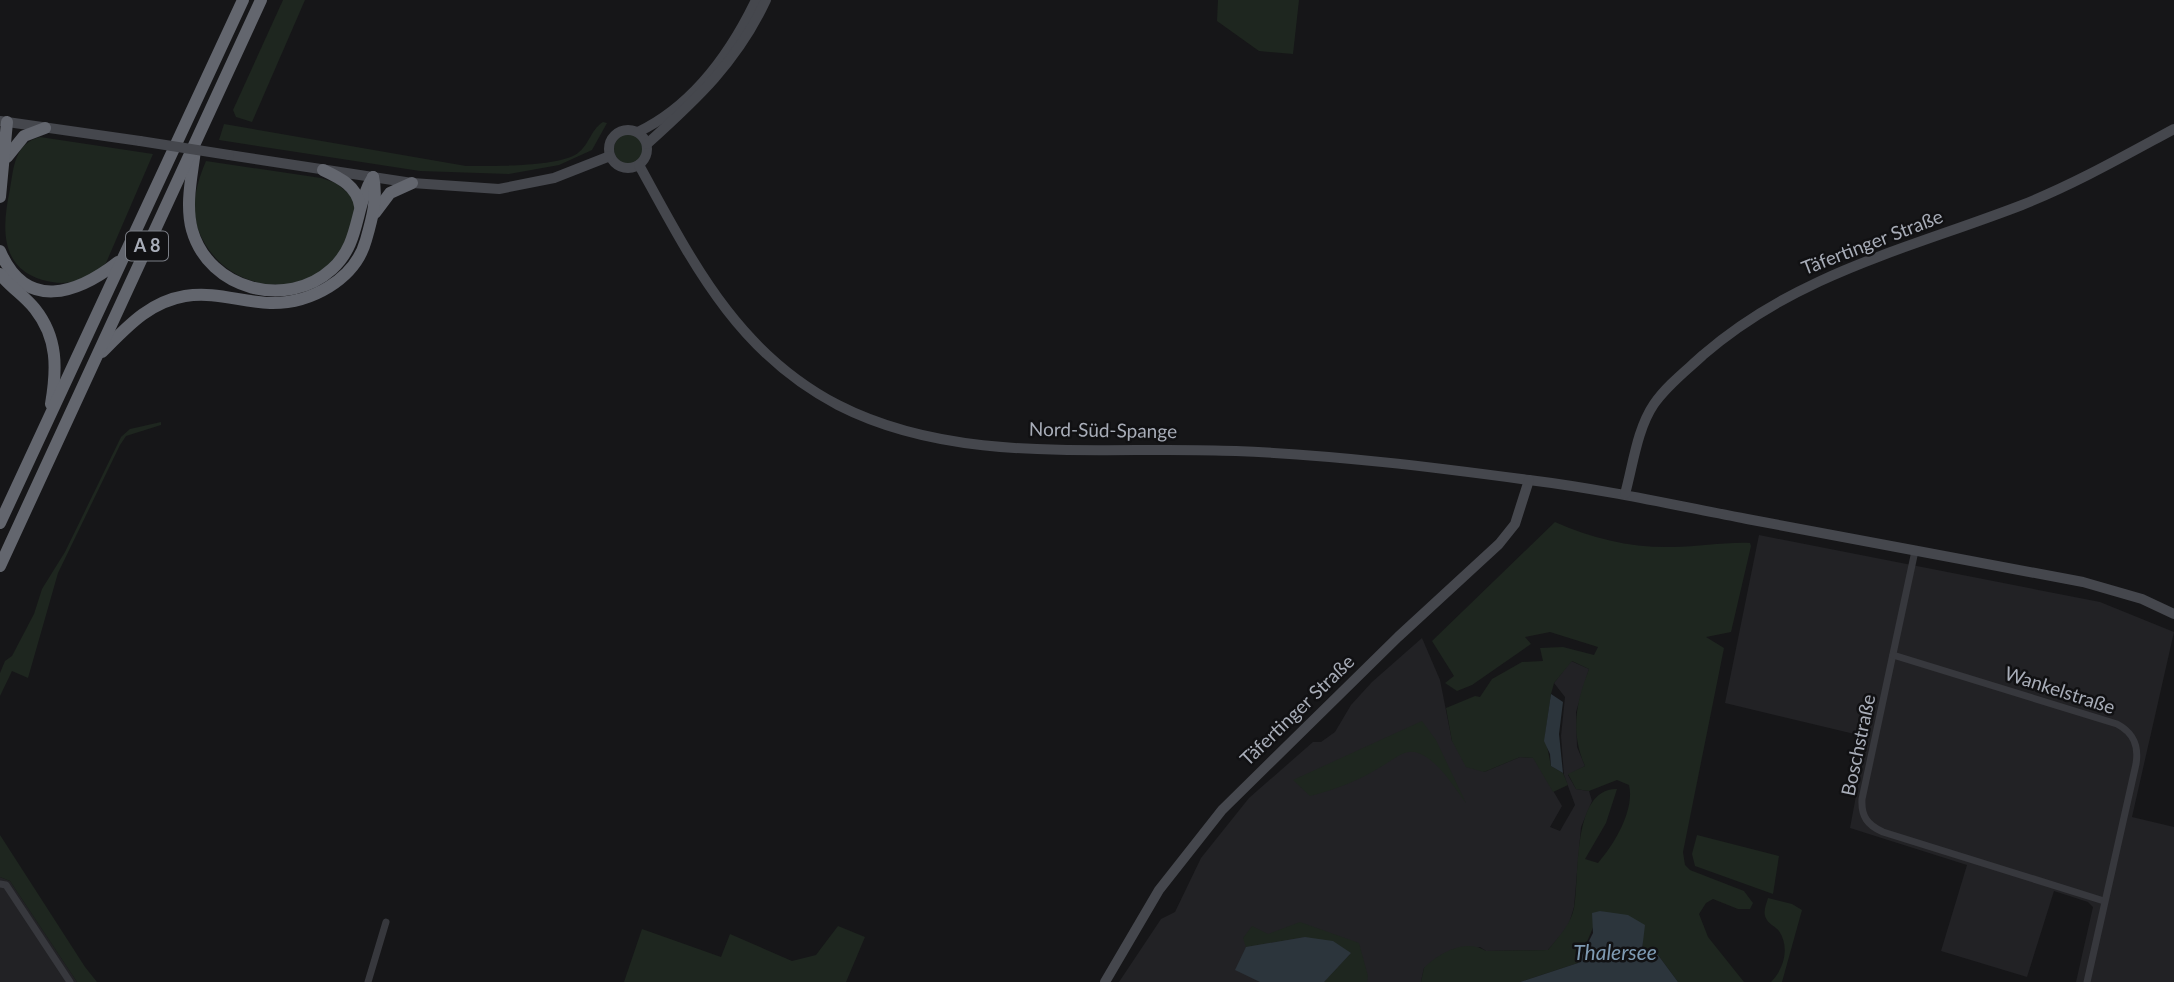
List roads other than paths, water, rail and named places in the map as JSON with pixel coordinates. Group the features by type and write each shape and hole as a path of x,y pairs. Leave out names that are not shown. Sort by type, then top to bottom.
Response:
{"highway":[{"name":"A 8","path":"0,523 243,0"},
{"name":"A 8","path":"0,566 261,0"},
{"path":"0,197 6,160 2,126"},
{"path":"6,160 14,144 24,136 45,128"},
{"path":"197,135 189,200 192,231 212,264 237,282 271,291 309,285 344,256 367,214 390,193 412,183"},
{"path":"323,170 341,178 351,187 367,214"},
{"path":"97,357 144,312 163,302 185,296 216,295 251,301 284,302 327,289 351,269 363,251 367,214 375,188 373,177"},
{"path":"0,251 18,277 37,288 52,292 83,286 121,259"},
{"path":"0,274 35,309 50,332 55,350 56,372 46,427"}],"main road":[{"path":"638,132 670,113 712,78 756,0"},
{"path":"648,144 638,132 629,129 617,133 610,143 610,156 622,167 639,165 646,156 648,144 712,78 748,36 766,0"},
{"path":"2,126 45,128 141,141 412,183 499,189 554,178 610,156"},
{"name":"Täfertinger Straße","path":"1625,494 1644,425 1654,404 1720,341 1762,312 1807,285 1859,262 2023,205 2089,176 2174,129"},
{"name":"Nord-Süd-Spange","path":"639,165 696,268 732,320 796,379 857,414 912,432 981,444 1237,451 1529,480 1625,494 2102,586 2142,599 2174,614"},
{"name":"Täfertinger Straße","path":"1105,982 1160,890 1222,810 1398,637 1499,544 1515,524 1529,480"}],"street":[{"name":"Boschstraße","path":"1915,551 1861,809 1872,827 2105,901"},
{"name":"Wankelstraße","path":"1894,655 2117,724 2132,736 2136,745 2136,764 2087,982"},
{"path":"0,884 6,885 71,982"},
{"path":"368,982 386,922"}],"water":[{"path":"1551,694 1563,702 1559,734 1563,773 1551,766 1550,754 1544,741"},
{"name":"Thalersee","path":"1600,911 1628,915 1645,925 1642,950 1658,955 1678,982 1520,982 1578,963 1593,933 1592,913"},
{"path":"1305,937 1333,941 1351,953 1324,982 1260,982 1235,970 1246,947"}]}
